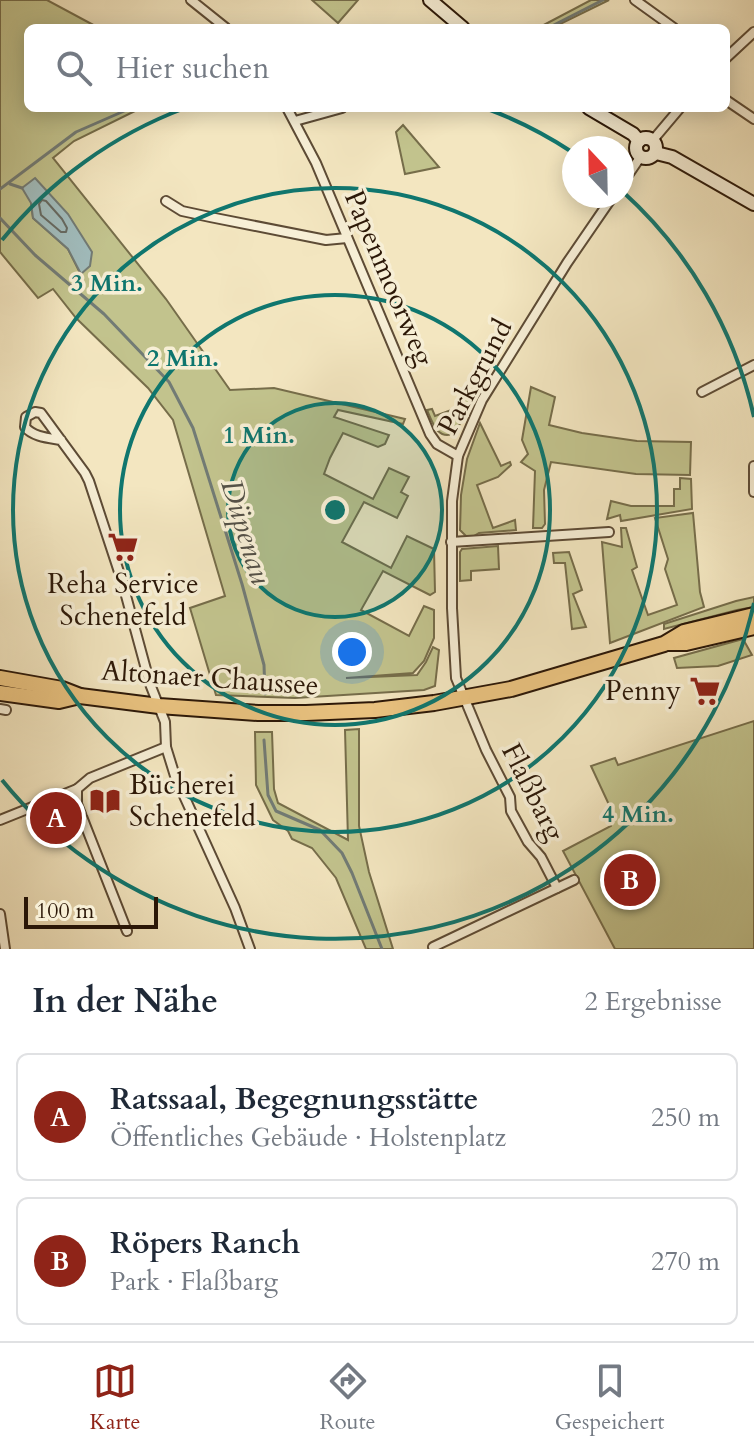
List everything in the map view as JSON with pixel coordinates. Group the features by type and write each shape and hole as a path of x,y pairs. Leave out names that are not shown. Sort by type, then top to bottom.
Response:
{"main road":[{"name":"Altonaer Chaussee","path":"664,644 684,632 754,615"},
{"name":"Altonaer Chaussee","path":"0,678 62,689 80,696 159,706 258,713 375,710 464,698 530,684 664,644 686,643 754,627"},
{"name":"Altonaer Chaussee","path":"0,693 59,701 80,696"}],"street":[{"path":"191,0 221,24"},
{"path":"430,0 458,24"},
{"path":"635,0 668,24"},
{"path":"730,54 754,32"},
{"path":"730,103 754,119"},
{"name":"Papenmoorweg","path":"289,112 316,163 430,434 437,444 458,456"},
{"path":"295,121 328,112"},
{"path":"596,112 633,134 639,141"},
{"path":"677,112 654,146 647,158 641,156 636,149 639,141 645,138 654,146 672,157 754,204"},
{"path":"634,166 641,156"},
{"path":"166,201 182,211 210,217 326,240 347,238"},
{"name":"Parkgrund","path":"464,698 456,678 452,628 452,501 458,456 487,391 605,208"},
{"path":"702,392 754,365"},
{"path":"61,440 28,431 25,427 26,417 35,412 41,413 61,440 89,481 122,581 150,684 165,722 166,747 175,776 235,908 250,949"},
{"path":"754,466 754,492"},
{"path":"451,542 609,532"},
{"name":"Flaßbarg","path":"464,698 510,797 511,811 557,888"},
{"path":"0,820 77,789 90,778 166,747"},
{"path":"77,789 77,804 127,931"},
{"path":"433,947 574,880"},
{"path":"0,914 5,949"}],"green space":[{"path":"0,0 47,0 92,24 24,24 24,112 133,112 74,141 53,158 166,299 230,390 274,388 405,419 403,424 338,410 334,417 389,435 385,444 378,447 343,433 324,474 373,499 389,468 409,477 401,492 408,496 397,518 364,502 342,542 391,568 407,536 434,549 435,592 430,595 383,571 361,610 409,636 424,606 434,610 434,638 424,661 413,673 346,678 417,675 433,647 439,650 435,686 424,690 295,698 216,695 190,608 225,596 173,420 148,388 76,318 53,289 38,298 0,252","holes":["31,202 89,266 80,273 68,249 33,218"]},
{"path":"312,0 358,0 338,23"},
{"path":"591,0 609,0 560,24 546,24"},
{"path":"403,125 439,167 405,174 396,132"},
{"path":"479,383 455,433 440,433 427,410 432,409 435,416 465,405 463,398"},
{"path":"531,387 555,397 549,425 637,441 691,442 690,475 636,474 551,462 544,490 545,524 542,528 533,528 535,471 521,462 528,454 522,440"},
{"path":"480,423 501,466 510,462 511,465 498,477 477,485 493,528 515,520 516,530 466,536 460,530 461,495 467,459"},
{"path":"680,478 691,479 692,509 621,521 620,515 607,519 611,501 631,506 674,506 674,489 680,489"},
{"path":"693,513 704,607 610,643 602,542 622,547 621,528 626,528 637,567 632,570 648,615 677,605 665,569 668,559 655,518"},
{"path":"498,546 499,569 471,571 471,580 460,581 462,549"},
{"path":"569,552 582,590 573,594 586,627 572,629 565,563 554,563 553,553"},
{"path":"754,597 754,607 664,629 664,624"},
{"path":"743,639 752,655 718,666 677,668 674,658"},
{"path":"754,721 754,949 615,949 563,851 611,826 611,809 591,766 615,758 618,765"},
{"path":"359,729 359,826 369,872 393,949 366,949 336,878 312,848 292,839 288,831 273,820 256,785 255,732 272,732 274,789 278,803 348,840 345,730"}],"water":[{"path":"35,178 68,214 92,252 90,266 81,274 68,249 33,218 31,203 22,188"}],"waterway":[{"path":"556,24 603,0"},
{"path":"0,189 76,132 122,112"},
{"path":"10,184 22,188"},
{"name":"Düpenau","path":"0,218 35,255 104,314 169,382 193,428 242,584 264,665 265,694"},
{"name":"Düpenau","path":"264,740 268,795 276,811 320,830 342,853 382,949"}],"place":[{"name":"Reha Service Schenefeld","path":"123,547"},
{"name":"Penny","path":"705,691"},
{"name":"Bücherei Schenefeld","path":"105,801"},
{"name":"Ratssaal, Begegnungsstätte","path":"56,818"},
{"name":"Röpers Ranch","path":"630,880"}]}
